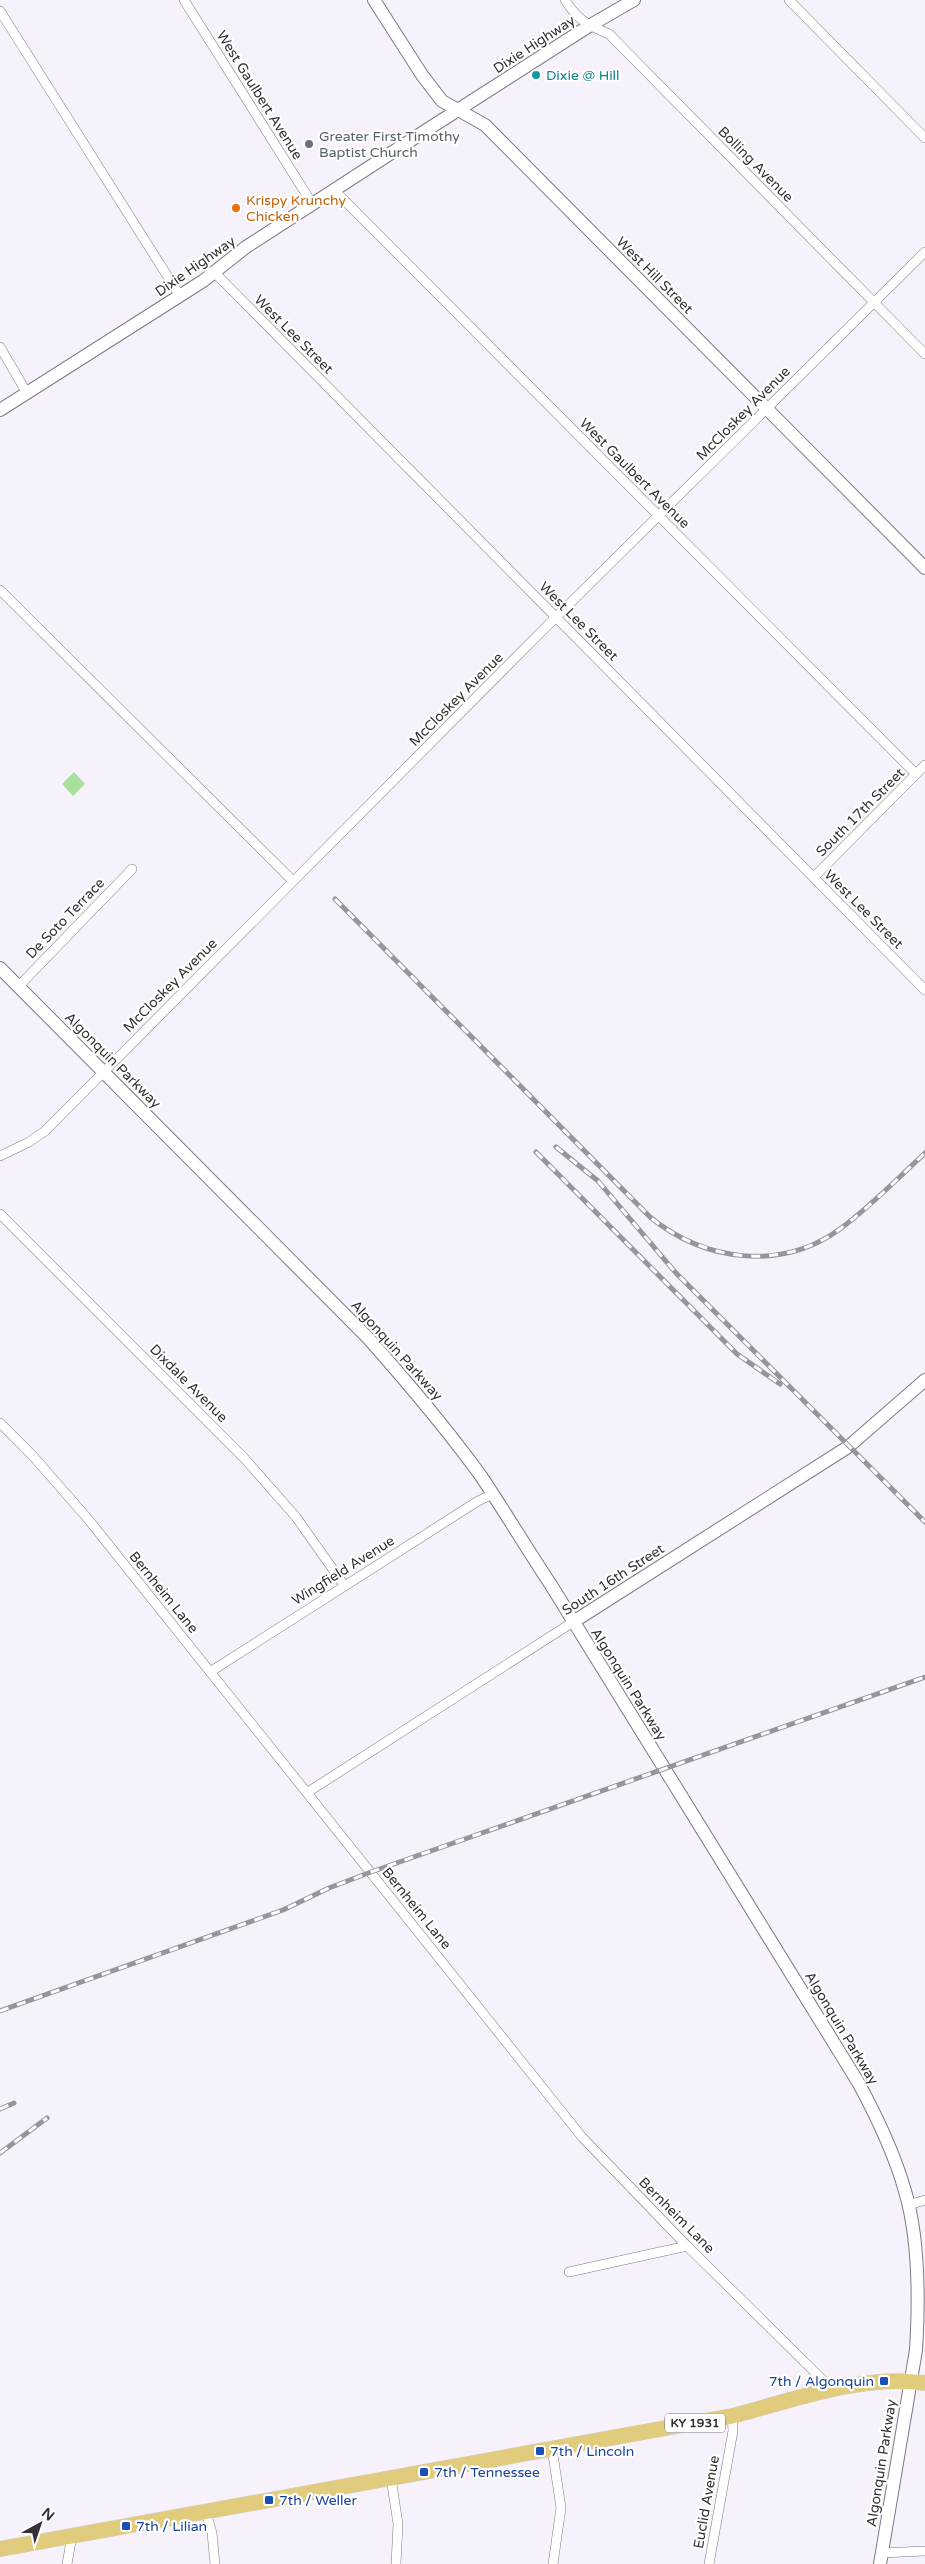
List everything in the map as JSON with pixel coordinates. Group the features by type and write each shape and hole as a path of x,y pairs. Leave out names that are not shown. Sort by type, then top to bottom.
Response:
{"main road":[{"name":"KY 1931","path":"0,2549 732,2416 834,2390 884,2381 917,2382"}],"street":[{"name":"West Gaulbert Avenue","path":"184,0 313,205"},
{"name":"West Hill Street","path":"374,0 431,88 442,101 485,125 925,568"},
{"name":"Bolling Avenue","path":"565,0 576,17 589,26 609,34 925,354"},
{"name":"Dixie Highway","path":"0,410 180,296 246,247 589,26 634,0"},
{"path":"789,0 925,138"},
{"path":"0,11 180,296"},
{"name":"West Gaulbert Avenue","path":"335,191 916,774"},
{"name":"McCloskey Avenue","path":"0,1156 29,1142 45,1131 556,618 925,252"},
{"name":"West Lee Street","path":"214,272 925,990"},
{"path":"0,347 27,393"},
{"path":"0,590 293,881"},
{"name":"South 17th Street","path":"814,877 925,765"},
{"name":"De Soto Terrace","path":"18,986 132,869"},
{"name":"Algonquin Parkway","path":"0,968 368,1338 418,1395 493,1494 858,2082 895,2161 908,2205 914,2246 918,2318 917,2382 881,2558"},
{"name":"Dixdale Avenue","path":"0,1214 245,1458 296,1517 344,1585"},
{"name":"South 16th Street","path":"308,1792 848,1447 925,1380"},
{"name":"Bernheim Lane","path":"0,1423 64,1491 308,1792 582,2137 687,2246 834,2390"},
{"name":"Wingfield Avenue","path":"210,1672 344,1585 478,1501 493,1494"},
{"path":"908,2205 925,2200"},
{"path":"569,2272 687,2246"},
{"name":"Euclid Avenue","path":"709,2564 732,2431 732,2416"},
{"path":"552,2448 560,2488 561,2508 553,2564"},
{"path":"391,2478 398,2524 396,2564"},
{"path":"206,2512 212,2533 215,2564"},
{"path":"68,2564 72,2536"},
{"path":"881,2558 925,2551"}],"green space":[{"path":"74,772 85,784 73,796 62,784"}],"railway":[{"path":"335,899 650,1217 671,1232 694,1243 718,1251 743,1256 768,1256 793,1251 817,1243 840,1229 862,1212 925,1153"},
{"path":"556,1147 598,1181 676,1273 925,1522"},
{"path":"536,1152 737,1354 780,1384"},
{"path":"0,2011 283,1910 329,1888 371,1872 925,1677"},
{"path":"0,2109 14,2103"},
{"path":"0,2153 47,2118"}],"place":[{"name":"Dixie @ Hill","path":"536,75"},
{"name":"Greater First Timothy Baptist Church","path":"309,144"},
{"name":"Krispy Krunchy Chicken","path":"236,208"},
{"name":"7th / Algonquin","path":"884,2381"},
{"name":"7th / Lincoln","path":"540,2451"},
{"name":"7th / Tennessee","path":"424,2472"},
{"name":"7th / Weller","path":"269,2500"},
{"name":"7th / Lilian","path":"126,2526"}]}
